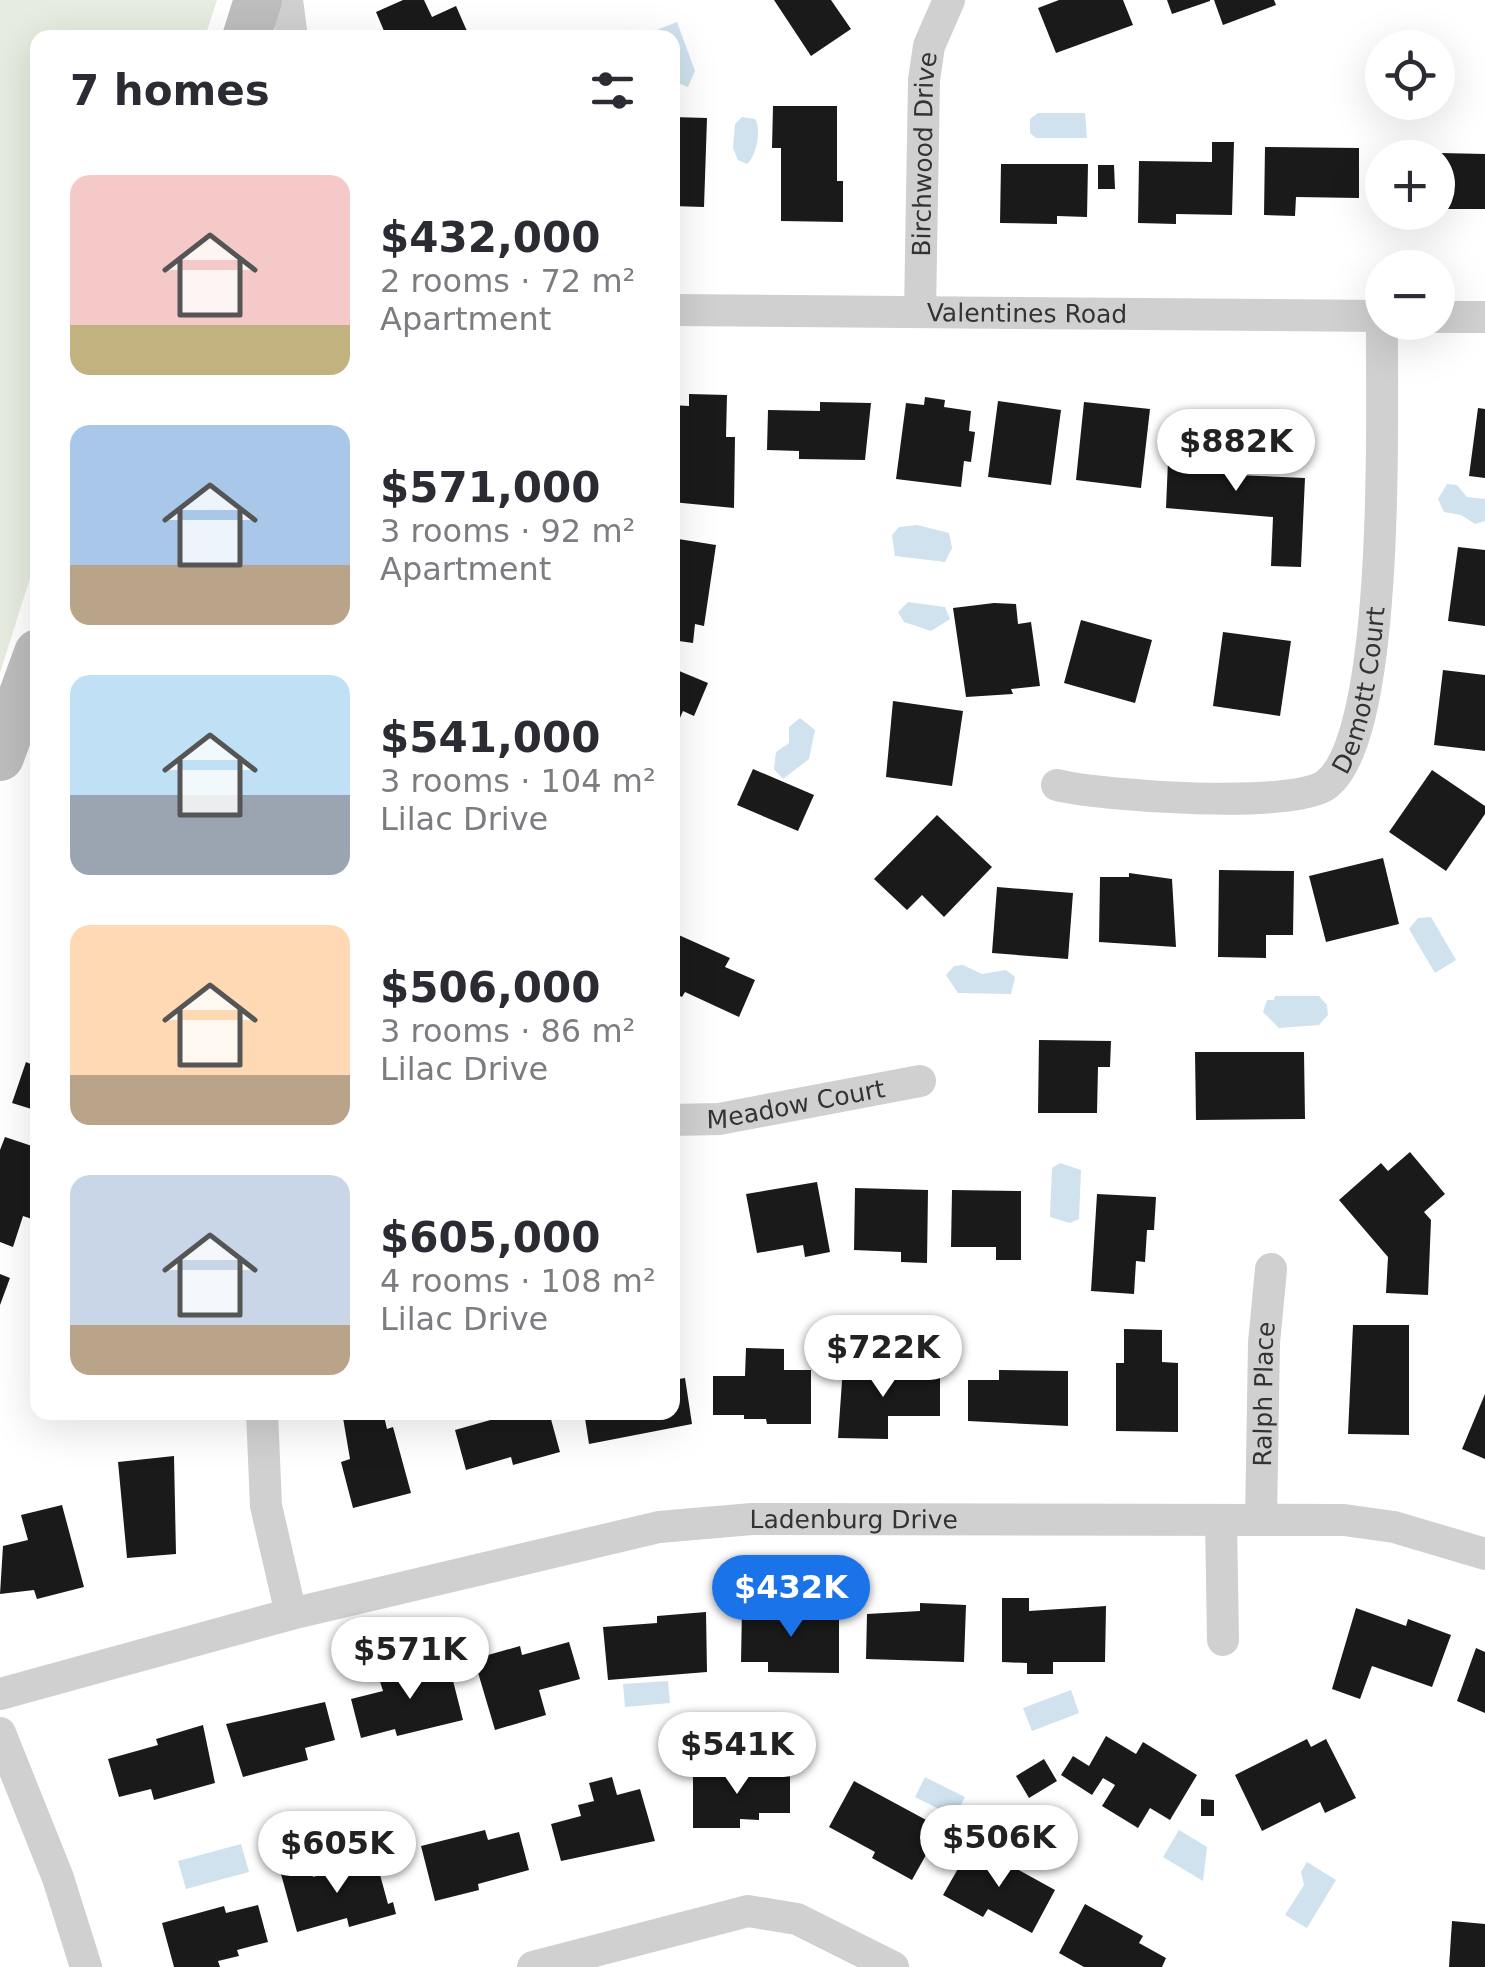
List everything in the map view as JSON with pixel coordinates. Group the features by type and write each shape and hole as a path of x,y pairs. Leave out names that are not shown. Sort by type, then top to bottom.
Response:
{"main road":[{"path":"249,30 258,0"},
{"path":"0,757 30,675"}],"street":[{"path":"287,0 291,30"},
{"name":"Birchwood Drive","path":"920,312 924,80 930,46 949,0"},
{"name":"Valentines Road","path":"680,310 1365,316"},
{"path":"1455,316 1485,317"},
{"name":"Demott Court","path":"1058,785 1109,795 1284,797 1314,792 1339,772 1359,726 1376,599 1381,340"},
{"name":"Meadow Court","path":"680,1120 718,1119 920,1080"},
{"name":"Ralph Place","path":"1260,1519 1264,1344 1271,1269"},
{"path":"262,1420 266,1506 291,1614"},
{"name":"Ladenburg Drive","path":"0,1694 291,1614 616,1536 694,1523 752,1519 1260,1519 1378,1524 1485,1554"},
{"path":"1221,1520 1223,1640"},
{"path":"0,1733 58,1878 86,1967"},
{"path":"533,1967 748,1911 797,1918 893,1967"}],"shaded area":[{"path":"0,0 217,0 207,30 30,30 30,578 0,673"}],"water":[{"path":"677,22 680,30 657,30"},
{"path":"680,30 695,71 688,87 680,84"},
{"path":"1038,113 1085,113 1087,138 1036,138 1030,133 1030,119"},
{"path":"742,117 755,119 758,129 755,149 747,164 738,160 733,148 735,124"},
{"path":"1447,484 1457,485 1467,497 1485,499 1485,521 1475,524 1461,515 1444,512 1438,499"},
{"path":"917,525 949,533 952,548 945,562 895,556 892,535 899,527"},
{"path":"908,602 945,607 950,619 931,631 904,622 898,612"},
{"path":"800,718 815,730 809,759 783,779 774,769 776,752 789,743 789,727"},
{"path":"1431,917 1456,960 1435,973 1409,929 1418,918"},
{"path":"963,965 982,974 1006,970 1015,977 1011,994 958,993 946,975 954,966"},
{"path":"1275,996 1319,996 1327,1005 1328,1015 1319,1025 1279,1028 1263,1012 1267,1000 1274,1000"},
{"path":"1060,1163 1081,1170 1079,1219 1070,1223 1050,1217 1052,1168"},
{"path":"668,1681 670,1703 625,1707 623,1684"},
{"path":"1071,1690 1079,1713 1032,1731 1023,1708"},
{"path":"925,1777 965,1797 955,1817 915,1797"},
{"path":"1179,1830 1207,1847 1203,1881 1163,1857"},
{"path":"241,1844 249,1872 186,1889 178,1861"},
{"path":"1307,1862 1336,1880 1307,1928 1285,1915 1304,1885 1301,1872"}],"building":[{"path":"403,0 424,0 432,17 456,6 466,30 384,30 376,12"},
{"path":"774,0 831,0 851,29 811,56"},
{"path":"1059,0 1123,0 1133,25 1056,53 1038,8"},
{"path":"1167,0 1210,0 1210,1 1172,14"},
{"path":"1214,0 1274,0 1276,5 1223,25"},
{"path":"773,106 837,106 837,181 843,181 843,222 781,221 781,148 772,148"},
{"path":"680,117 707,118 704,207 680,206"},
{"path":"1212,142 1234,142 1232,215 1176,214 1176,224 1138,223 1139,161 1212,162"},
{"path":"1265,147 1359,148 1359,198 1296,197 1295,216 1264,215"},
{"path":"1455,153 1485,154 1485,209 1455,209"},
{"path":"1001,164 1088,164 1087,217 1057,216 1057,224 1000,223"},
{"path":"1098,165 1114,165 1115,189 1098,189"},
{"path":"689,394 727,395 726,437 735,437 734,508 680,503 680,405 689,406"},
{"path":"925,397 945,400 944,407 971,411 969,431 975,432 971,462 964,461 961,487 896,479 906,403 924,405"},
{"path":"998,401 1061,410 1051,485 988,477"},
{"path":"820,402 871,403 865,460 799,459 799,451 767,450 768,410 820,411"},
{"path":"1084,402 1150,409 1141,488 1076,480"},
{"path":"1478,408 1485,409 1485,478 1469,476"},
{"path":"1169,437 1209,439 1208,450 1238,451 1236,475 1305,478 1301,567 1271,566 1273,517 1166,508"},
{"path":"680,539 716,545 704,626 695,624 693,643 680,641"},
{"path":"1458,547 1485,550 1485,626 1448,621"},
{"path":"1016,604 1018,624 1031,622 1040,686 1011,689 1013,694 966,697 953,608"},
{"path":"1081,620 1152,640 1135,703 1064,683"},
{"path":"1223,632 1291,641 1280,716 1213,706"},
{"path":"1443,670 1485,675 1485,751 1434,745"},
{"path":"680,671 708,683 694,716 683,711 680,718"},
{"path":"893,701 963,711 952,786 886,777"},
{"path":"753,769 814,795 798,831 737,805"},
{"path":"1432,770 1485,806 1485,814 1446,871 1389,832"},
{"path":"937,815 992,867 944,917 922,895 907,910 874,879"},
{"path":"1383,858 1399,924 1326,942 1309,876"},
{"path":"1219,870 1294,871 1293,935 1266,935 1266,958 1218,957"},
{"path":"1129,873 1172,879 1176,947 1099,942 1100,877 1129,877"},
{"path":"997,887 1073,893 1068,959 992,953"},
{"path":"680,936 730,958 725,967 755,980 739,1017 685,992 682,997"},
{"path":"1039,1040 1111,1041 1110,1067 1098,1067 1097,1113 1038,1113"},
{"path":"1195,1052 1304,1052 1305,1119 1196,1120"},
{"path":"26,1062 30,1064 30,1109 12,1103"},
{"path":"5,1137 30,1145 30,1218 23,1216 13,1247 0,1242 0,1150"},
{"path":"1410,1152 1445,1194 1424,1212 1431,1220 1428,1295 1386,1293 1388,1257 1339,1200 1381,1163 1388,1171"},
{"path":"817,1182 830,1252 805,1257 803,1245 757,1253 746,1194"},
{"path":"855,1188 928,1190 927,1263 901,1262 901,1252 854,1250"},
{"path":"952,1190 1021,1191 1021,1260 996,1260 996,1247 951,1247"},
{"path":"1097,1194 1156,1197 1154,1230 1147,1230 1145,1262 1136,1261 1134,1294 1091,1291"},
{"path":"0,1274 10,1278 0,1305"},
{"path":"1353,1325 1409,1325 1409,1435 1348,1434"},
{"path":"1124,1329 1162,1330 1162,1362 1178,1363 1178,1432 1116,1431 1116,1363 1124,1363"},
{"path":"746,1348 784,1349 784,1370 811,1370 811,1424 767,1424 766,1419 744,1419 744,1415 713,1415 713,1376 745,1376"},
{"path":"843,1367 907,1368 907,1377 940,1378 940,1416 888,1416 888,1439 838,1438"},
{"path":"999,1370 1068,1371 1068,1426 968,1421 968,1380 999,1380"},
{"path":"685,1378 692,1424 589,1444 585,1420 680,1420 680,1379"},
{"path":"1485,1394 1485,1459 1462,1449"},
{"path":"343,1420 385,1420 387,1429 393,1427 411,1493 353,1508 341,1462 350,1459"},
{"path":"491,1420 551,1420 560,1452 513,1465 511,1457 466,1470 455,1430"},
{"path":"174,1456 176,1554 127,1558 118,1462"},
{"path":"62,1505 84,1587 37,1599 34,1590 0,1594 3,1546 28,1540 21,1515"},
{"path":"1002,1598 1029,1598 1029,1611 1106,1606 1105,1662 1053,1662 1053,1674 1027,1674 1027,1663 1002,1662"},
{"path":"920,1603 966,1605 964,1662 866,1659 867,1614 920,1611"},
{"path":"742,1607 839,1613 839,1673 768,1672 768,1662 741,1662"},
{"path":"1356,1608 1406,1626 1408,1619 1451,1635 1432,1687 1372,1666 1360,1699 1332,1689"},
{"path":"706,1612 707,1672 608,1680 603,1627 657,1623 657,1616"},
{"path":"569,1642 580,1679 539,1690 546,1715 495,1730 474,1659 520,1646 522,1655"},
{"path":"1476,1648 1485,1652 1485,1713 1457,1701"},
{"path":"448,1661 463,1720 397,1736 395,1729 361,1738 351,1699 383,1691 379,1678"},
{"path":"325,1702 335,1740 305,1748 308,1760 243,1777 226,1724"},
{"path":"203,1725 215,1783 154,1800 151,1789 119,1797 108,1759 158,1745 156,1739"},
{"path":"1106,1736 1136,1754 1143,1742 1197,1775 1170,1820 1150,1808 1138,1828 1102,1806 1115,1785 1103,1778 1092,1795 1061,1775 1073,1756 1089,1766"},
{"path":"1307,1739 1311,1747 1326,1739 1356,1798 1325,1813 1320,1802 1262,1831 1235,1775"},
{"path":"1044,1759 1057,1781 1029,1798 1016,1776"},
{"path":"693,1769 759,1769 759,1775 790,1775 790,1813 759,1813 759,1820 740,1819 740,1828 693,1828"},
{"path":"612,1777 617,1795 640,1789 655,1841 561,1861 551,1824 581,1816 578,1805 594,1801 589,1783"},
{"path":"854,1781 941,1828 912,1880 872,1858 875,1852 829,1827"},
{"path":"1201,1799 1214,1800 1214,1816 1201,1816"},
{"path":"485,1830 488,1840 519,1832 529,1870 478,1884 479,1890 435,1901 421,1846"},
{"path":"972,1844 1055,1890 1032,1933 988,1909 983,1917 943,1895"},
{"path":"376,1860 388,1904 393,1902 396,1914 349,1927 347,1918 297,1932 281,1874 310,1866 313,1877"},
{"path":"1085,1904 1143,1936 1139,1943 1166,1958 1162,1967 1084,1967 1059,1953"},
{"path":"258,1905 268,1942 237,1950 239,1956 218,1961 220,1967 174,1967 162,1923 224,1906 226,1913"},
{"path":"1452,1921 1485,1924 1485,1967 1449,1967"}]}
